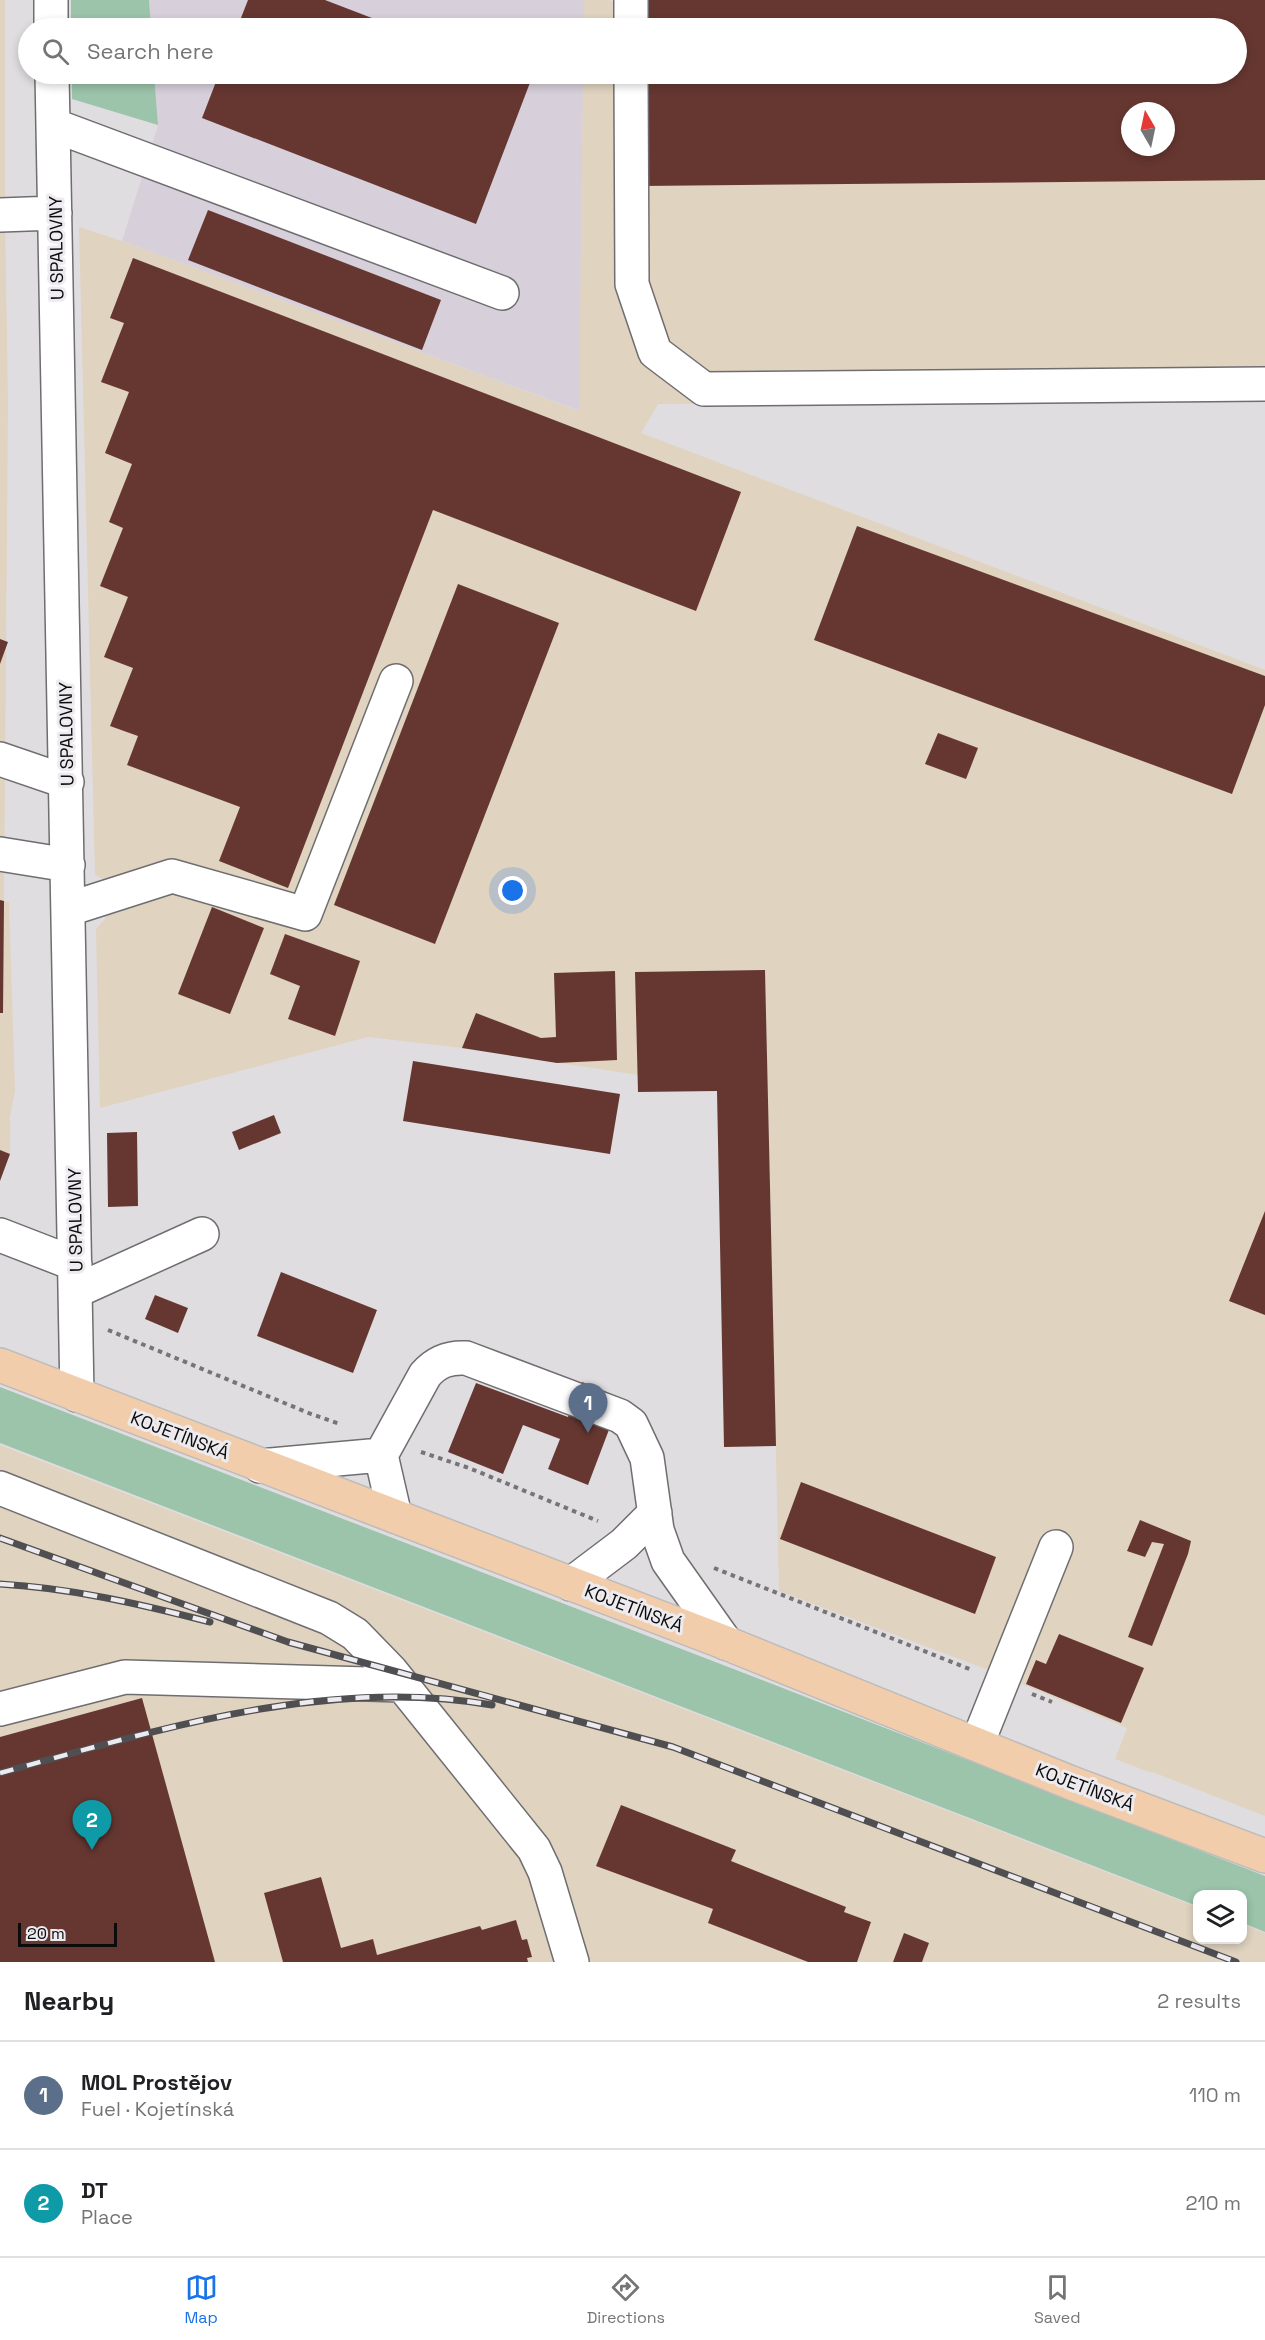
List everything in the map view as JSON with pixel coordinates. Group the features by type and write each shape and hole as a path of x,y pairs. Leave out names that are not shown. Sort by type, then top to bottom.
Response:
{"main road":[{"name":"KOJETÍNSKÁ","path":"0,1365 726,1643 1069,1782 1265,1856"}],"street":[{"path":"51,0 51,18"},
{"path":"631,0 631,18"},
{"name":"U SPALOVNY","path":"52,84 77,1395"},
{"path":"631,84 632,284 655,352 704,389 1265,384"},
{"path":"53,125 501,293"},
{"path":"0,215 55,213"},
{"path":"69,909 172,876 305,915 396,681"},
{"path":"0,759 67,782"},
{"path":"0,854 68,865"},
{"path":"0,1235 76,1288 202,1234"},
{"path":"395,1516 385,1448 425,1375 433,1366 455,1357 466,1358 620,1416 632,1424 647,1458 644,1524 624,1544 571,1584"},
{"path":"260,1466 385,1448"},
{"path":"0,1488 340,1623 355,1634 402,1685 534,1849 545,1872 572,1962"},
{"path":"644,1524 657,1530 668,1561 726,1643"},
{"path":"977,1744 1056,1547"},
{"path":"0,1710 125,1677 402,1685"}],"path":[{"path":"76,1288 104,1328 311,1414 385,1448 469,1468 644,1524"},
{"path":"663,1547 1052,1702"}],"shaded area":[{"path":"0,0 5,0 8,404 4,901 9,902 15,1090 10,1118 10,1154 0,1150"},
{"path":"149,0 584,0 584,18 150,18"},
{"path":"584,0 615,2 1265,0 1265,398 658,404 641,433 1265,670 1265,1816 1115,1759 1127,1728 991,1671 779,1591 765,970 635,972 638,1075 462,1048 368,1037 100,1108 96,929 105,919 105,897 103,879 95,875 79,227 579,411 583,84 1247,84 1247,18 584,18"},
{"path":"155,84 583,84 580,411 122,241 158,125"},
{"path":"0,1445 1193,1905 1193,1944 1247,1944 1247,1926 1265,1933 1265,1962 0,1962"}],"green space":[{"path":"71,0 149,0 150,18 71,18"},
{"path":"72,84 155,84 158,125 72,99"},
{"path":"0,1387 1265,1876 1265,1932 1247,1925 1247,1890 1193,1890 1193,1904 0,1443"}],"building":[{"path":"248,0 325,0 372,18 241,18"},
{"path":"640,0 1265,0 1265,180 642,186 641,84 1247,84 1247,18 640,18"},
{"path":"215,84 529,84 476,224 202,118"},
{"path":"208,210 441,300 422,350 188,260"},
{"path":"133,258 741,492 696,611 433,510 288,888 219,861 240,807 127,765 138,736 110,726 133,668 104,657 128,597 100,586 123,528 109,522 132,464 105,453 129,392 101,382 124,323 110,318"},
{"path":"857,526 1265,676 1265,705 1232,794 814,640"},
{"path":"458,584 559,623 435,944 334,905"},
{"path":"0,639 8,642 0,664"},
{"path":"938,733 978,748 966,779 925,764"},
{"path":"0,900 4,901 3,1013 0,1013"},
{"path":"212,907 264,928 230,1014 178,994"},
{"path":"285,934 360,961 335,1036 288,1019 300,986 270,974"},
{"path":"765,970 776,1446 724,1447 717,1091 638,1092 635,972"},
{"path":"615,971 617,1060 557,1063 462,1048 476,1013 541,1038 556,1037 554,973"},
{"path":"413,1061 620,1094 610,1154 403,1121"},
{"path":"274,1115 281,1133 239,1150 232,1132"},
{"path":"137,1132 138,1206 108,1207 107,1133"},
{"path":"0,1150 10,1154 0,1181"},
{"path":"1265,1211 1265,1315 1229,1301"},
{"path":"281,1272 377,1310 353,1373 257,1336"},
{"path":"155,1295 188,1308 178,1333 145,1319"},
{"path":"582,1382 621,1398 588,1485 548,1469 560,1439 523,1425 503,1474 448,1452 476,1383 568,1417"},
{"path":"801,1482 996,1557 975,1614 780,1539"},
{"path":"1140,1520 1191,1541 1152,1646 1128,1637 1164,1544 1152,1542 1145,1557 1127,1551"},
{"path":"1059,1634 1144,1668 1121,1723 1026,1684 1036,1660 1046,1664"},
{"path":"142,1698 215,1962 0,1962 0,1737"},
{"path":"621,1805 736,1850 731,1861 846,1907 844,1912 871,1922 857,1962 808,1962 708,1923 713,1909 596,1866"},
{"path":"321,1877 341,1948 373,1939 377,1955 480,1926 482,1930 516,1920 522,1940 527,1939 532,1957 527,1958 528,1962 283,1962 264,1893"},
{"path":"904,1933 929,1943 922,1962 893,1962"}],"railway":[{"path":"0,1538 288,1642 673,1747 1236,1962"},
{"path":"0,1584 53,1589 105,1598 210,1622"},
{"path":"0,1773 181,1725 306,1702 368,1697 430,1698 492,1705"}],"place":[{"name":"MOL Prostějov","path":"588,1433"},
{"name":"DT","path":"92,1850"}]}
